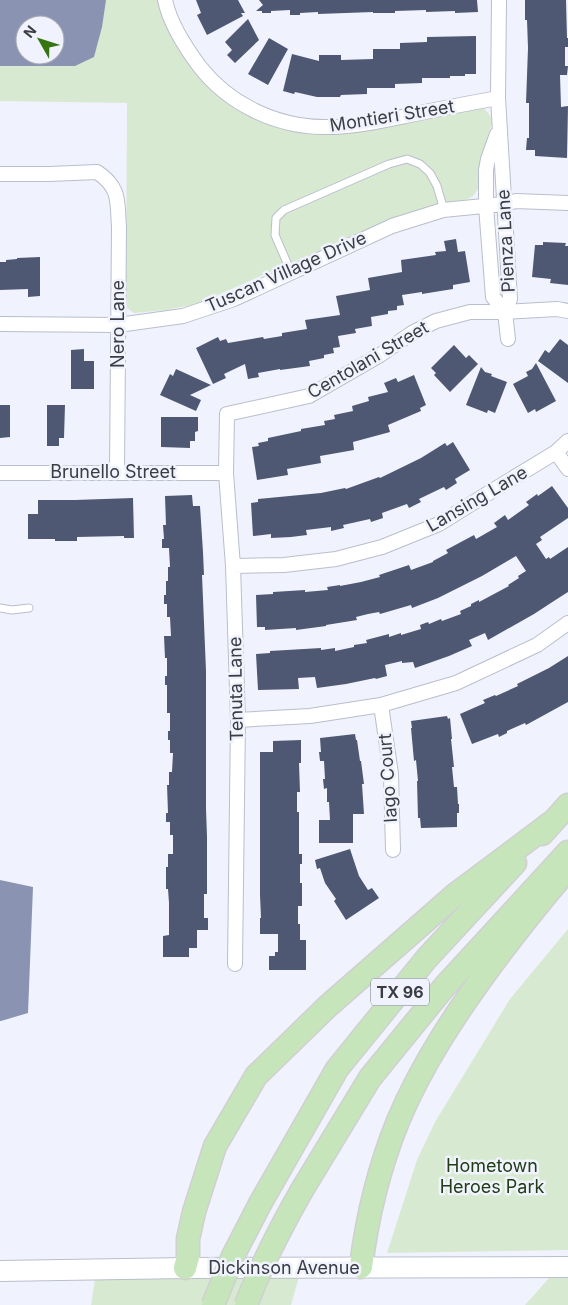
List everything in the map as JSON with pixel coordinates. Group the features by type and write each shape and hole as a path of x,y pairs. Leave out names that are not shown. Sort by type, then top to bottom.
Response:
{"main road":[{"name":"TX 96","path":"213,1305 233,1256 260,1202 337,1070 427,958 568,805"},
{"path":"185,1268 188,1257 188,1239 194,1212 215,1146 256,1076 328,1006 456,894 552,822"},
{"name":"TX 96","path":"246,1305 276,1238 302,1190 370,1078 444,986 568,852"},
{"path":"361,1268 373,1196 398,1122 420,1074 479,982 519,928 568,869"}],"street":[{"name":"Montieri Street","path":"165,0 180,38 204,72 229,96 261,114 280,120 300,125 343,127 498,98"},
{"name":"Pienza Lane","path":"499,0 499,129 510,299 505,312"},
{"name":"Pienza Lane","path":"499,129 486,170 486,206 493,297 505,312"},
{"name":"Nero Lane","path":"0,174 97,172 107,179 117,194 119,227 117,472"},
{"name":"Tuscan Village Drive","path":"0,324 118,325 183,316 234,299 392,226 444,210 516,201 568,203"},
{"name":"Centolani Street","path":"228,414 309,396 380,355 412,332 436,321 470,312 557,309 568,311"},
{"path":"505,312 508,339"},
{"name":"Tenuta Lane","path":"228,414 226,473 233,566 238,720 234,964"},
{"name":"Lansing Lane","path":"233,566 284,565 336,559 382,547 439,524 556,452 568,441"},
{"path":"556,452 568,469"},
{"name":"Brunello Street","path":"0,473 226,473"},
{"path":"238,720 310,716 382,705 456,683 537,645 568,623"},
{"name":"Iago Court","path":"382,705 391,774 393,850"},
{"name":"Dickinson Avenue","path":"0,1271 185,1268 568,1267"}],"lane":[{"path":"291,272 275,235 276,218 284,210 389,164 407,159 420,164 430,173 437,186 444,210"},
{"path":"0,608 12,610 29,608"}],"green space":[{"path":"0,0 158,0 169,28 212,87 293,129 480,107 484,108 491,117 492,123 481,158 478,189 468,199 421,209 387,221 197,304 166,310 134,313 127,308 126,299 127,103 0,101"},
{"name":"Hometown Heroes Park","path":"568,929 568,1250 387,1253 417,1160 435,1122 510,999"},
{"path":"568,1257 568,1305 525,1305"},
{"path":"299,1277 291,1305 91,1305 95,1279"}],"water":[{"path":"0,0 106,0 102,27 94,57 75,66 0,66"},
{"path":"0,880 33,887 28,1013 1,1021 0,1021"}],"building":[{"path":"196,0 238,0 245,13 241,13 243,16 207,35 197,15 201,13"},
{"path":"259,0 477,0 478,12 426,12 426,10 395,11 395,13 318,14 318,12 290,15 290,10 271,11 271,13 256,11 263,5"},
{"path":"525,0 566,0 568,47 565,47 565,66 568,66 567,75 560,75 561,107 568,106 567,158 535,156 535,150 526,150 527,138 529,138 529,103 526,103 528,48"},
{"path":"248,19 259,40 235,63 227,55 232,50 225,42"},
{"path":"476,36 476,74 450,76 450,78 422,78 422,83 395,84 395,88 367,88 367,94 341,95 340,97 317,97 283,91 292,54 319,61 319,55 341,55 341,60 373,59 373,49 400,49 400,43 427,42 427,37"},
{"path":"269,38 288,49 268,85 248,74"},
{"path":"456,239 458,252 465,251 470,282 453,285 453,289 402,295 404,305 397,306 397,310 388,311 388,314 371,317 372,326 355,329 356,333 338,336 340,347 333,348 334,353 324,355 324,358 309,361 310,366 258,373 259,377 248,379 245,364 224,374 226,378 213,384 196,348 218,337 220,341 226,339 228,343 282,336 282,333 307,329 305,320 340,315 336,296 370,290 368,278 402,272 401,260 436,255 435,252 446,251 444,241"},
{"path":"543,242 566,243 565,246 568,246 568,285 550,283 551,279 532,277 535,245 543,245"},
{"path":"40,257 40,296 28,297 28,289 0,290 0,262 17,258"},
{"path":"560,339 568,345 568,383 538,361 545,350 549,353"},
{"path":"454,345 466,358 469,355 478,364 450,392 434,375 436,373 431,368"},
{"path":"84,349 84,361 94,361 94,389 71,389 71,350"},
{"path":"536,363 556,401 536,412 535,409 528,413 513,384 528,376 526,372 532,369"},
{"path":"481,367 485,372 492,374 491,376 507,382 495,413 488,410 487,413 466,405"},
{"path":"176,369 211,385 190,395 201,400 196,411 160,395 170,374 173,376"},
{"path":"414,375 426,405 420,408 421,411 388,425 390,432 353,442 354,450 320,456 321,463 287,469 288,475 257,480 252,447 259,446 258,443 268,441 268,438 325,425 324,421 335,419 334,415 353,411 352,406 369,401 368,397 388,392 384,383 396,378 398,382"},
{"path":"0,405 10,405 10,437 0,438"},
{"path":"47,405 65,405 64,438 59,438 59,446 47,446"},
{"path":"161,417 198,417 198,431 195,432 195,441 190,441 190,448 161,447"},
{"path":"453,442 470,470 455,479 457,483 446,490 444,487 419,499 421,502 409,508 407,504 382,513 383,518 371,522 370,519 343,525 344,528 331,531 331,527 306,530 307,535 291,537 271,538 271,534 253,536 251,503 258,502 258,499 346,489 380,478 421,458 445,443 447,446"},
{"path":"552,486 568,508 568,518 540,537 542,540 536,544 546,559 549,557 550,559 568,547 568,592 488,640 485,633 469,640 472,646 415,668 413,662 402,663 402,661 385,665 387,676 376,679 317,688 315,677 298,678 299,689 258,690 256,654 270,653 270,651 321,648 321,650 335,648 335,651 367,643 366,640 389,634 389,637 421,629 420,625 428,622 429,624 441,619 442,621 461,614 460,611 471,606 471,604 479,600 479,602 509,586 519,578 518,576 526,571 516,556 438,598 412,608 411,605 380,614 379,612 356,617 357,620 296,630 296,628 265,630 265,627 257,627 256,595 273,594 273,592 328,590 327,587 380,577 379,575 409,565 411,570 433,562 448,553 446,550 474,535 476,539 497,527 494,523 505,515 508,520 529,505 526,502"},
{"path":"192,495 193,506 200,506 204,575 202,575 206,671 207,894 204,894 204,918 208,918 208,930 197,930 197,948 189,948 189,957 163,957 163,936 169,935 166,867 168,867 168,854 173,854 173,835 170,835 170,822 166,822 166,813 168,813 167,785 169,785 169,772 172,772 173,753 170,753 170,740 168,740 170,713 167,713 167,685 165,685 165,676 167,676 167,658 165,658 164,636 171,636 170,617 167,617 167,604 164,604 166,581 168,581 168,567 170,567 169,548 162,548 162,539 164,539 163,525 166,525 165,496"},
{"path":"133,498 134,538 124,538 124,536 77,537 77,541 28,539 28,514 38,514 38,500"},
{"path":"568,656 568,702 526,725 525,723 507,731 507,733 499,737 498,734 472,744 460,714 485,703 483,700 518,686 517,684"},
{"path":"447,716 448,719 450,718 454,787 457,787 459,804 457,827 421,828 420,818 418,818 418,781 416,760 414,761 411,721"},
{"path":"355,734 364,784 362,784 364,814 353,814 353,843 319,843 319,820 330,820 327,788 324,789 324,761 320,761 320,738"},
{"path":"301,740 301,763 299,763 300,792 297,792 297,812 299,812 299,854 302,854 300,883 302,883 302,906 298,906 298,924 300,924 300,940 306,940 306,970 269,970 269,956 275,956 275,952 278,952 278,934 260,934 260,752 273,752 273,741"},
{"path":"350,849 359,876 368,890 372,888 379,898 346,920 334,901 336,899 325,883 320,868 317,869 315,860"}]}
